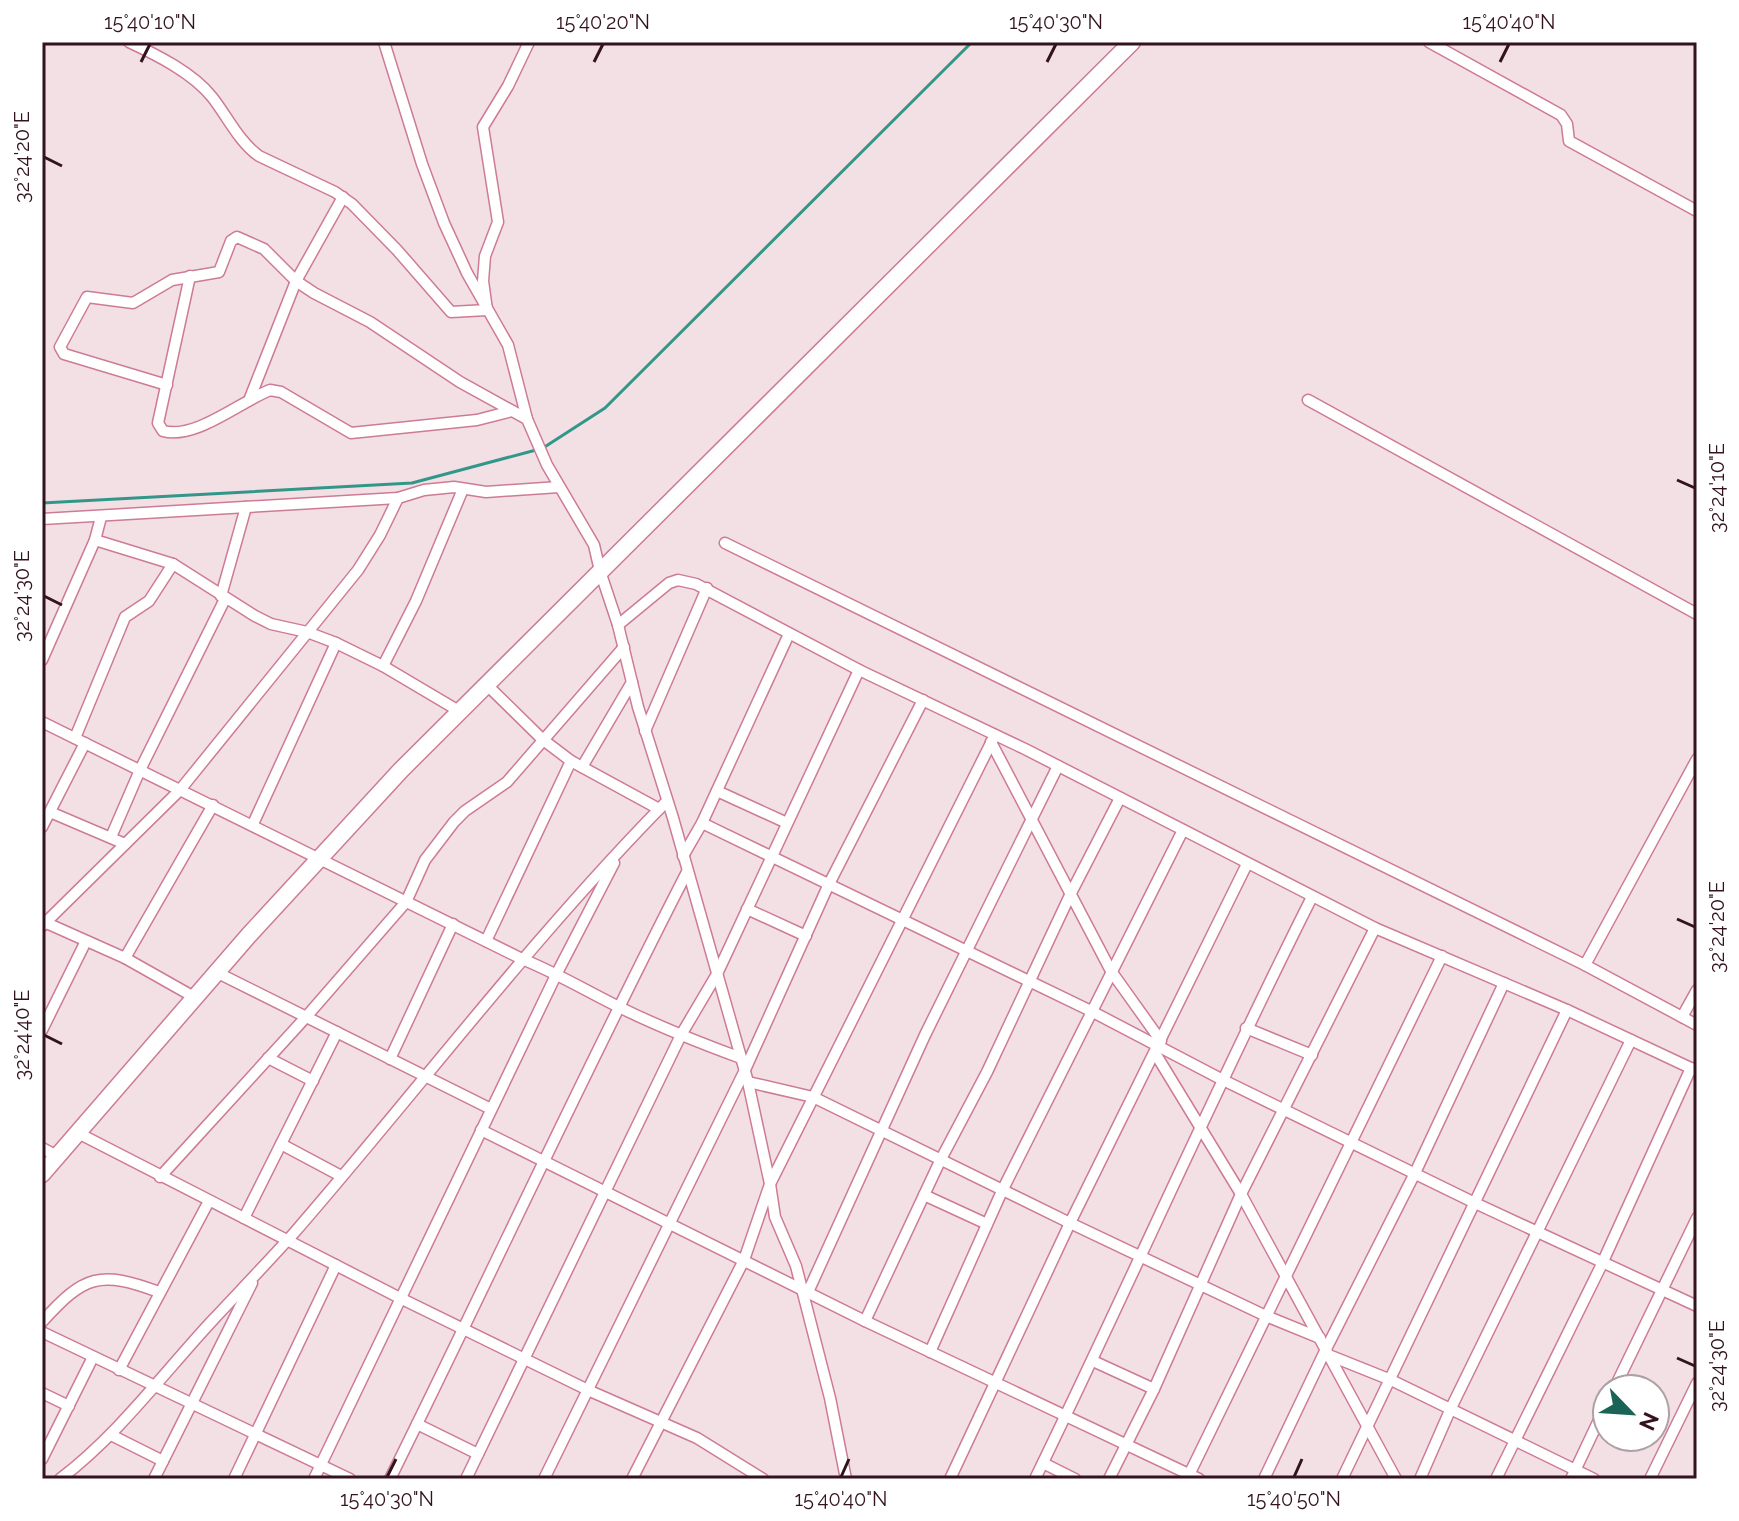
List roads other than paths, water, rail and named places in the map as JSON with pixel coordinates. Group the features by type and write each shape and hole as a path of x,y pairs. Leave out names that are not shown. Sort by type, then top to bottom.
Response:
{"highway":[{"path":"42,1174 50,1152 78,1133 318,857 459,711 1121,49 1132,42"}],"street":[{"path":"129,42 150,52 206,90 259,156 343,197 397,250 449,311 487,310"},
{"path":"384,42 435,198 462,262 508,345 527,419 559,487 591,539 624,647 663,805 683,856 741,1058 775,1217 805,1290 846,1479"},
{"path":"487,310 483,281 485,256 498,222 483,127 508,86 529,42"},
{"path":"1429,42 1561,115 1567,124 1569,141 1697,211"},
{"path":"250,398 296,281 343,197"},
{"path":"167,385 64,354 60,347 87,297 133,303 166,282 219,272 231,241 237,237 264,249 296,281 321,297 370,322 443,371 527,419"},
{"path":"190,276 158,425 167,433 189,430 213,420 270,390 281,392 351,433 477,420 512,411"},
{"path":"1308,400 1697,614"},
{"path":"42,519 398,498 424,490 454,487 486,492 559,487"},
{"path":"383,666 416,601 463,489"},
{"path":"194,997 125,958 43,923 180,790 365,560 398,498"},
{"path":"111,837 223,598 246,507"},
{"path":"42,660 95,540 101,517"},
{"path":"95,540 173,564 223,598 271,624 307,632 336,643 383,666 459,711"},
{"path":"725,543 1585,965 1697,1025"},
{"path":"42,827 80,740 125,617 149,601 173,564"},
{"path":"618,625 669,583 687,581 707,588 859,670 993,738 1058,766 1375,928 1567,1010 1694,1069 1496,1479"},
{"path":"645,731 707,588"},
{"path":"683,856 702,823 789,634"},
{"path":"253,824 336,643"},
{"path":"160,1177 406,902 425,860 454,822 465,811 502,787 624,647"},
{"path":"466,1479 681,1035 717,974 859,670"},
{"path":"582,767 632,682"},
{"path":"486,684 542,739 571,761 663,805"},
{"path":"544,1479 590,1391 669,1223 746,1077 828,886 923,700"},
{"path":"42,722 522,959 557,973 618,1006 741,1058"},
{"path":"993,738 1111,971 1241,1194 1396,1479"},
{"path":"632,1479 744,1260 770,1184 993,738"},
{"path":"1585,965 1697,759"},
{"path":"486,941 571,761"},
{"path":"805,1290 965,952 1058,766"},
{"path":"717,791 787,823"},
{"path":"865,1321 940,1161 1120,798"},
{"path":"125,958 213,805"},
{"path":"60,1479 111,1435 287,1240 522,959 663,805"},
{"path":"50,812 125,844"},
{"path":"702,823 1091,1011 1221,1079 1475,1203 1697,1306"},
{"path":"930,1352 1002,1191 1183,830"},
{"path":"314,1479 557,973 622,847"},
{"path":"950,1479 1070,1223 1247,864"},
{"path":"390,1479 618,1006 687,872"},
{"path":"1035,1479 1093,1361 1221,1079 1312,897"},
{"path":"747,909 806,936"},
{"path":"390,1059 453,924"},
{"path":"1109,1479 1154,1389 1199,1282 1241,1194 1375,928"},
{"path":"42,1030 86,941"},
{"path":"481,1130 865,1321 1192,1477 1266,1316 1442,956"},
{"path":"216,972 491,1109"},
{"path":"1264,1479 1415,1173 1504,983"},
{"path":"1682,1017 1697,990"},
{"path":"1342,1479 1567,1010"},
{"path":"1246,1028 1312,1055"},
{"path":"244,1218 337,1032"},
{"path":"1420,1479 1451,1408 1631,1040"},
{"path":"268,1058 313,1081"},
{"path":"746,1077 813,1097 1002,1191 1266,1316 1320,1338"},
{"path":"78,1133 400,1298 590,1391 697,1438 763,1479"},
{"path":"281,1144 341,1176"},
{"path":"924,1195 987,1224"},
{"path":"119,1370 209,1201"},
{"path":"1622,1373 1697,1218"},
{"path":"234,1479 336,1265"},
{"path":"154,1479 259,1271"},
{"path":"42,1322 64,1297 94,1279 114,1279 159,1292"},
{"path":"42,1332 350,1479"},
{"path":"1328,1352 1451,1408 1573,1474 1594,1479"},
{"path":"42,1459 93,1357"},
{"path":"1093,1361 1154,1389"},
{"path":"1650,1479 1697,1383"},
{"path":"42,1393 69,1406"},
{"path":"417,1424 478,1454"},
{"path":"111,1435 163,1461"},
{"path":"1573,1474 1591,1436"},
{"path":"1043,1463 1075,1479"}],"waterway":[{"path":"543,448 605,408 972,42"},
{"path":"42,503 412,483 536,450"}]}
